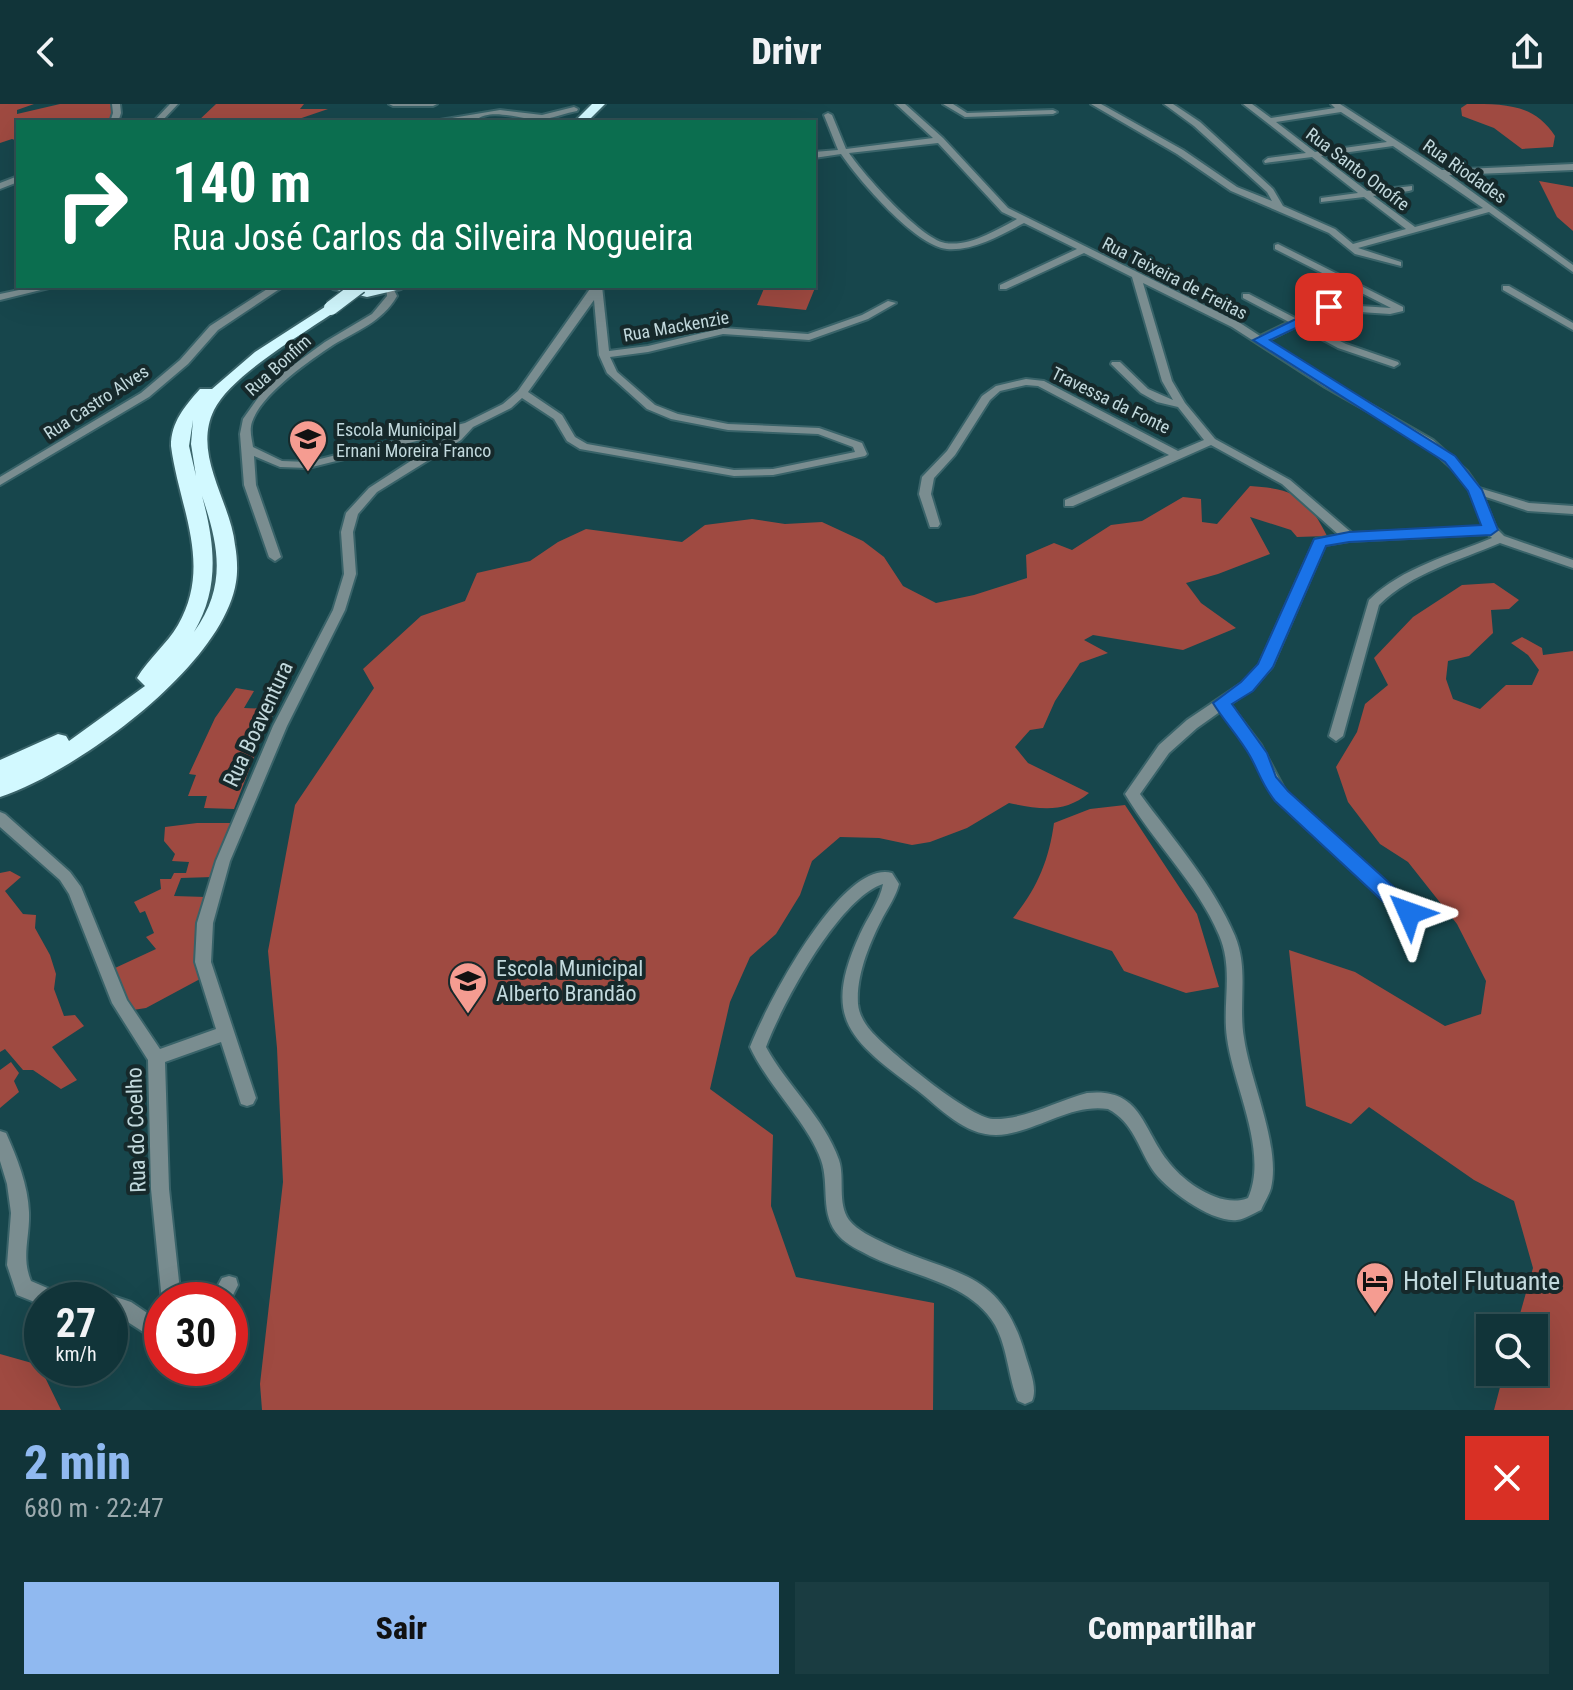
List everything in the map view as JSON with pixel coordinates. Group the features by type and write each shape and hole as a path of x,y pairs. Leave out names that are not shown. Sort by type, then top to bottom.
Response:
{"highway":[{"path":"572,114 599,104"},
{"path":"0,788 71,752 111,726 183,660 204,630 220,599 227,572 227,547 201,450 200,433 205,411 240,373 326,306 344,288"},
{"path":"348,288 367,292 387,288"},
{"path":"0,770 73,735 122,701 141,684 184,633 199,601 205,554 201,524 180,449 180,431 191,410 219,380 357,288"}],"street":[{"path":"159,120 174,104"},
{"path":"393,104 433,104"},
{"name":"Rua Teixeira de Freitas","path":"900,104 940,140 988,193 1022,220 1236,325 1429,442 1450,459 1475,490 1495,534"},
{"path":"947,104 965,115 1053,112"},
{"path":"1095,104 1180,152 1234,189 1322,225 1351,247 1398,264"},
{"path":"1168,104 1197,124 1261,183 1277,199 1280,208"},
{"name":"Rua Santo Onofre","path":"1247,104 1413,230"},
{"path":"1268,121 1339,107"},
{"name":"Rua Riodades","path":"1339,107 1440,173 1573,269"},
{"path":"445,120 500,112 542,117 572,114"},
{"path":"828,115 843,151 897,213 934,244 960,245 997,233 1022,220"},
{"path":"470,116 482,120"},
{"path":"816,155 940,140"},
{"path":"1268,161 1395,143"},
{"path":"1440,173 1573,167"},
{"path":"1324,200 1409,188"},
{"path":"1351,247 1491,209"},
{"path":"1260,340 1329,307 1400,309 1337,273 1278,247"},
{"path":"1003,287 1083,250"},
{"path":"1137,277 1167,381 1211,441 1286,482 1349,537"},
{"path":"0,297 43,288"},
{"name":"Rua Castro Alves","path":"0,482 145,395 184,362 214,328 276,288"},
{"name":"Rua Bonfim","path":"275,557 250,485 244,432 247,420 261,400 337,338 377,318 392,296 392,288"},
{"path":"248,449 280,464 308,465 469,425 507,406 522,393 596,288"},
{"path":"522,393 558,417 571,439 584,447 734,473 773,472 857,457 862,451 858,445 819,431 728,427 661,413 612,373 604,355 597,288"},
{"path":"1506,288 1573,327"},
{"path":"1246,296 1342,346 1394,364"},
{"name":"Rua Mackenzie","path":"604,355 648,349 723,331 809,337 865,317 891,303"},
{"path":"1116,364 1146,394 1161,401 1181,404"},
{"name":"Travessa da Fonte","path":"934,524 925,494 928,477 951,453 986,398 996,389 1026,382 1040,383 1148,437 1177,455"},
{"name":"Rua Boaventura","path":"247,1098 203,962 205,923 223,861 269,751 339,610 350,574 347,532 352,513 373,490 457,438 469,425"},
{"name":"Travessa da Fonte","path":"1069,503 1211,441"},
{"path":"1475,490 1528,507 1573,510"},
{"path":"1336,736 1373,603 1384,590 1405,577 1495,534"},
{"path":"1025,1394 1010,1335 997,1309 984,1295 935,1272 902,1262 855,1238 841,1224 835,1206 830,1161 808,1121 768,1069 758,1047 762,1033 827,922 873,881 887,877 891,884 889,893 857,958 850,999 852,1016 891,1060 959,1113 993,1127 1023,1122 1092,1099 1109,1101 1130,1114 1146,1134 1161,1167 1191,1193 1212,1205 1236,1212 1251,1208 1261,1195 1265,1168 1235,1036 1237,991 1233,951 1217,917 1132,794 1164,749 1247,686 1265,667 1320,542 1349,537 1495,534 1573,564"},
{"path":"1222,703 1261,758 1268,779 1281,796 1409,913"},
{"name":"Rua do Coelho","path":"0,818 65,876 76,891 120,1003 156,1058 160,1189 169,1282"},
{"path":"156,1058 226,1033"},
{"path":"0,1139 17,1187 20,1217 15,1242 15,1269 24,1288"}],"shaded area":[{"path":"0,104 34,104 17,110 17,114 60,104 114,104 116,112 112,120 16,120 16,140 0,143"},
{"path":"216,104 304,104 300,109 328,109 296,120 199,120"},
{"path":"1467,104 1494,104 1528,112 1547,125 1555,136 1553,147 1522,149 1494,128 1462,116 1461,108"},
{"path":"1539,181 1573,187 1573,231 1557,217"},
{"path":"764,288 815,288 806,310 757,305"},
{"path":"1250,486 1278,489 1298,497 1313,512 1327,536 1297,537 1291,530 1250,517 1270,554 1186,583 1201,603 1236,628 1183,650 1093,635 1084,640 1108,653 1080,663 1055,701 1043,728 1030,730 1015,747 1028,763 1089,793 1061,807 1041,808 1009,803 967,828 930,842 912,845 879,838 840,837 812,861 800,895 776,934 750,957 730,1002 710,1089 773,1135 771,1206 796,1277 934,1303 933,1410 262,1410 260,1384 283,1182 277,1048 268,951 295,805 374,688 363,669 421,616 465,601 477,573 530,561 558,542 586,529 682,542 705,525 752,519 785,524 822,522 863,541 884,557 903,586 936,603 1027,578 1026,555 1054,543 1072,550 1111,525 1142,521 1183,497 1201,499 1202,522 1217,524"},
{"path":"1494,583 1519,600 1509,609 1491,610 1493,633 1469,656 1448,661 1446,679 1453,699 1480,709 1506,685 1532,685 1539,670 1528,655 1511,643 1522,637 1542,648 1543,655 1573,651 1573,1410 1494,1410 1500,1386 1548,1386 1548,1314 1520,1314 1533,1268 1514,1201 1474,1180 1369,1107 1351,1124 1306,1106 1289,950 1355,972 1445,1026 1481,1014 1486,981 1457,924 1408,862 1380,844 1348,802 1336,767 1357,732 1365,704 1388,685 1374,658 1413,617 1462,585"},
{"path":"236,688 254,691 244,708 276,709 234,809 204,808 207,796 188,796 196,775 189,774 215,718"},
{"path":"1125,805 1197,914 1219,987 1186,993 1124,971 1112,951 1013,918 1041,874 1054,823 1090,809"},
{"path":"233,823 213,877 181,878 174,896 206,897 197,954 200,979 146,1008 133,1010 124,1002 115,968 156,949 146,937 154,933 145,911 140,913 134,902 161,889 160,879 171,879 174,873 186,873 189,862 172,861 175,854 164,841 165,827"},
{"path":"10,871 21,877 5,891 23,914 36,915 35,928 50,955 56,974 54,989 64,1016 75,1015 84,1026 52,1047 77,1080 61,1089 33,1070 23,1070 5,1049 0,1052 0,873"},
{"path":"11,1062 19,1073 14,1081 19,1092 0,1108 0,1070"},
{"path":"0,1354 24,1361 24,1386 49,1386 61,1410 0,1410"}],"place":[{"name":"Escola Municipal Ernani Moreira Franco","path":"308,473"},
{"name":"Escola Municipal Alberto Brandão","path":"468,1015"},
{"name":"Hotel Flutuante","path":"1375,1315"}],"route":[{"path":"1329,307 1260,340 1329,385 1429,442 1450,459 1475,490 1491,530 1349,537 1320,542 1265,667 1247,686 1222,703 1261,758 1268,779 1281,796 1409,913"}]}
